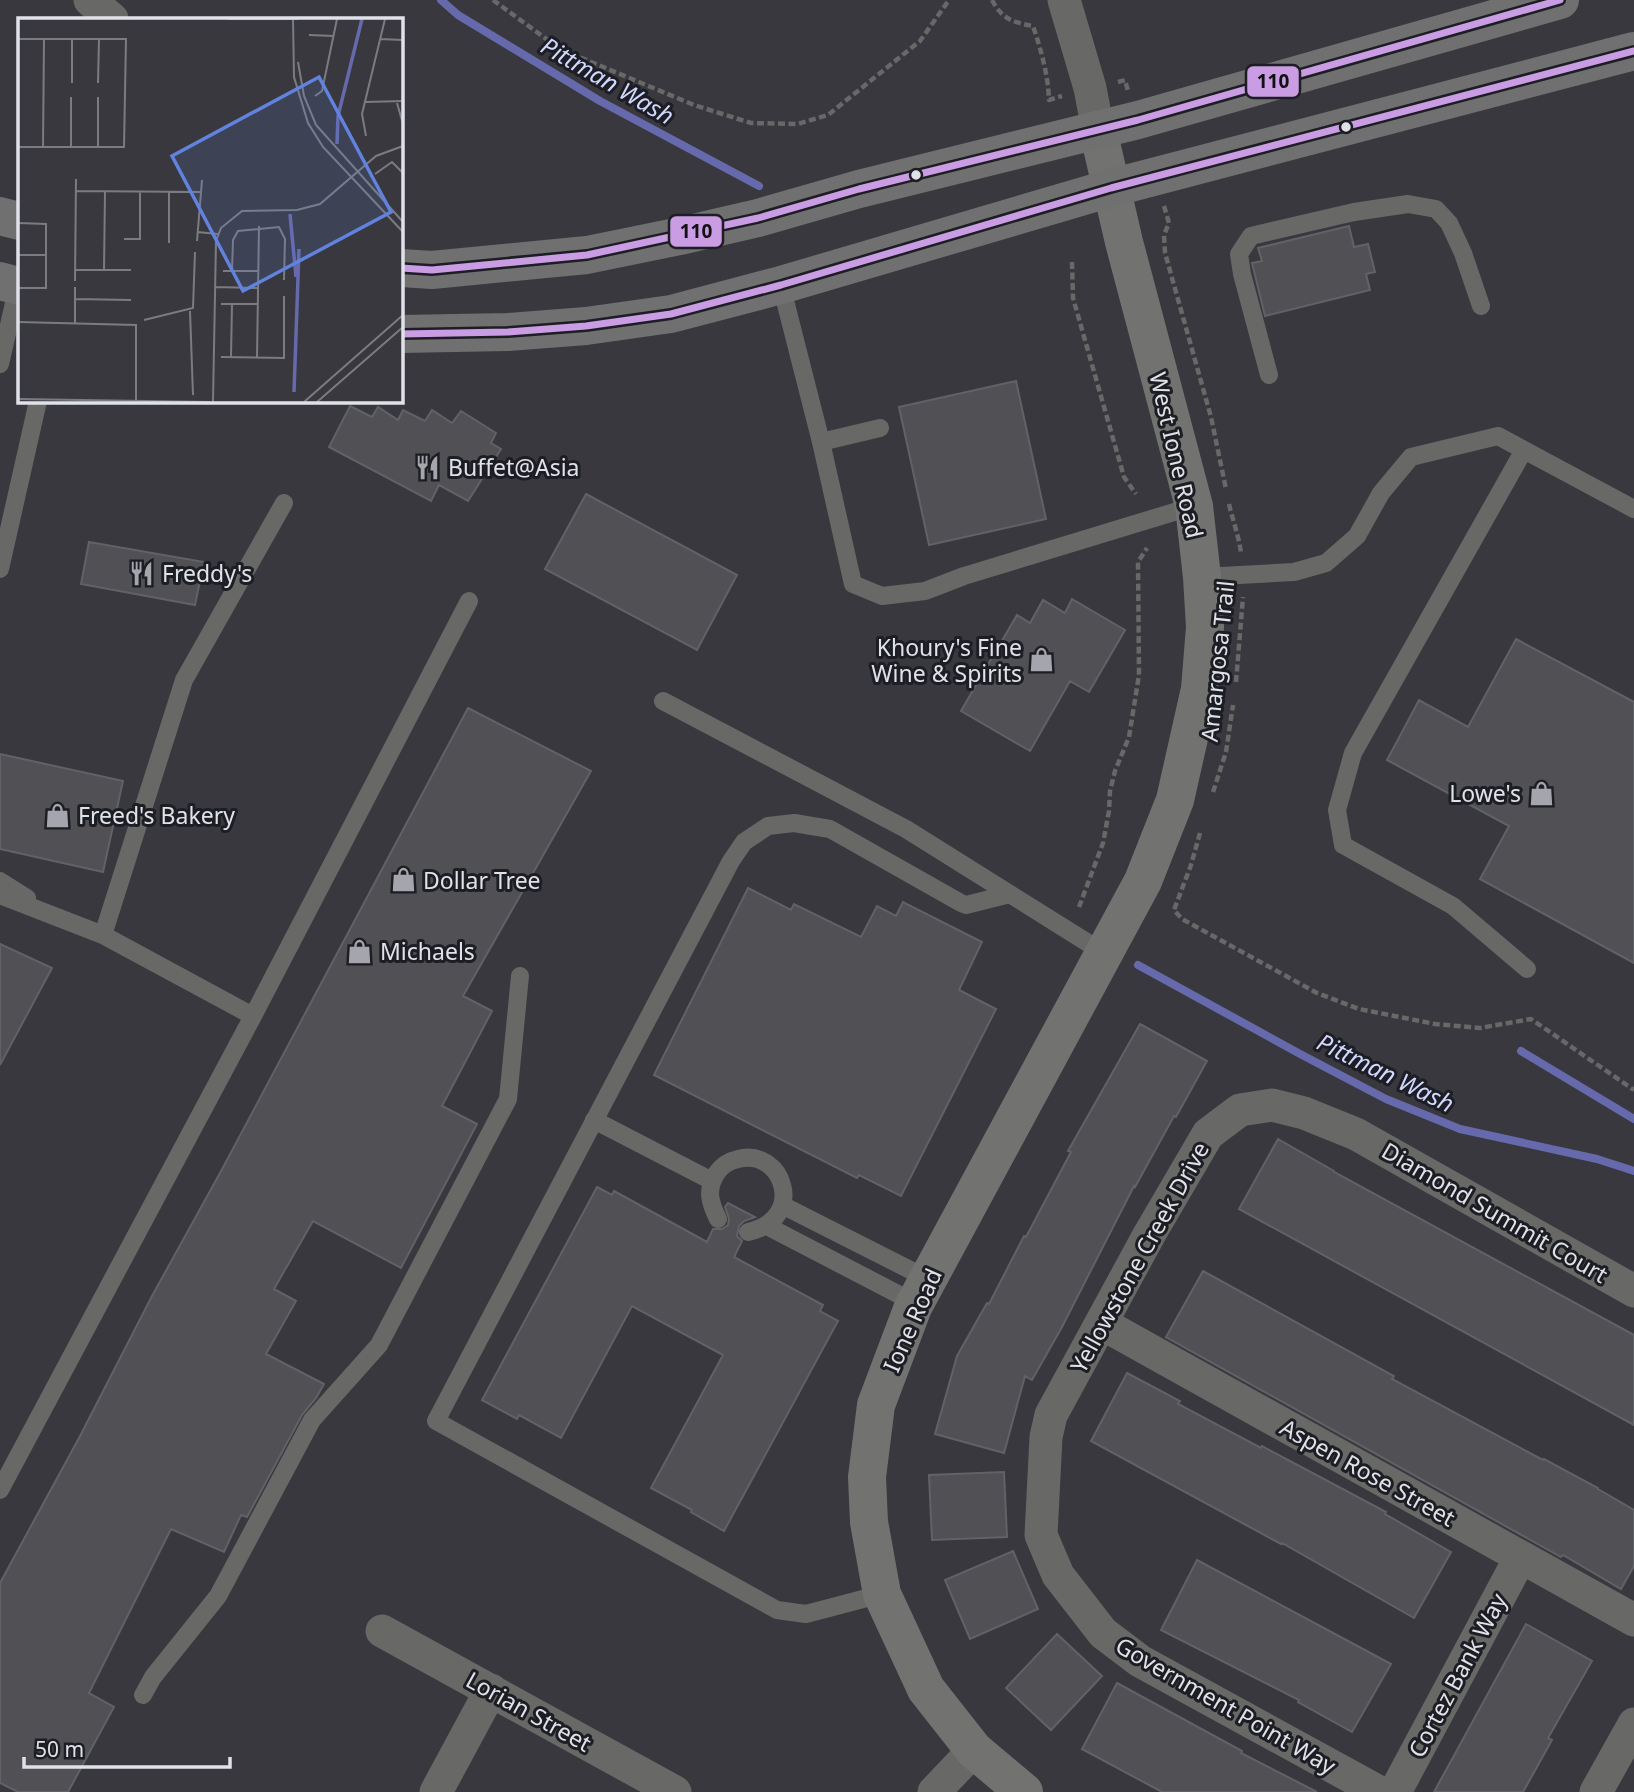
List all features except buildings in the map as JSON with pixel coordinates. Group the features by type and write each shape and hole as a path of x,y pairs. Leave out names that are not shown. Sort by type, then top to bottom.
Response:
{"main road":[{"path":"411,274 587,255 758,218 859,189 1098,131 1560,0"},
{"path":"402,334 508,332 671,314 781,285 1111,188 1634,51"},
{"path":"0,216 18,220"}],"street":[{"path":"90,0 111,18"},
{"name":"West Ione Road","path":"1064,0 1090,88 1111,188 1194,506 1202,576 1205,626 1200,689 1175,800 1143,881 1129,908"},
{"name":"Ione Road","path":"1024,1792 974,1750 926,1689 882,1594 869,1522 867,1477 876,1405 921,1291 1129,908"},
{"name":"Yellowstone Creek Drive","path":"1041,1535 1046,1437 1051,1415 1149,1235 1208,1134 1240,1110 1272,1105 1304,1113 1356,1134"},
{"name":"Diamond Summit Court","path":"1356,1134 1634,1291"},
{"name":"Aspen Rose Street","path":"1101,1323 1634,1620"},
{"name":"Government Point Way","path":"1041,1535 1058,1575 1103,1633 1140,1661 1379,1792"},
{"name":"Cortez Bank Way","path":"1395,1792 1520,1558"},
{"name":"Lorian Street","path":"382,1631 675,1792"},
{"path":"436,1792 491,1690"},
{"path":"1596,1792 1634,1724"},
{"path":"934,1792 974,1750"}],"lane":[{"path":"1269,375 1239,254 1251,236 1354,212 1408,204 1436,209 1454,233 1480,306"},
{"path":"0,364 14,283"},
{"path":"781,285 821,442 853,584 882,596 925,591 964,576 1194,506"},
{"path":"0,569 38,402"},
{"path":"821,442 880,428"},
{"path":"1202,576 1294,572 1326,563 1357,536 1381,493 1411,457 1498,436 1634,509"},
{"path":"1524,450 1353,752 1337,810 1343,845 1453,906 1527,969"},
{"path":"103,935 184,680 284,503"},
{"path":"0,1490 253,1016 469,601"},
{"path":"663,701 906,829 1104,953"},
{"path":"882,1594 806,1614 776,1610 436,1421 731,861 744,842 768,825 794,823 830,829 961,904 1010,894"},
{"path":"0,881 22,893 46,913"},
{"path":"0,895 103,935 253,1016"},
{"path":"143,1695 153,1676 218,1596 312,1420 379,1345 495,1124 508,1099 520,976"},
{"path":"594,1120 712,1181"},
{"path":"719,1219 711,1204 709,1192 719,1170 728,1162 740,1158 753,1158 764,1162 781,1180 784,1192 782,1205 768,1226 748,1232"},
{"path":"782,1205 921,1291"},
{"path":"768,1226 921,1291"}],"path":[{"path":"493,0 560,49 682,100 751,123 798,124 828,115 920,41 949,0"},
{"path":"992,0 998,11 1013,22 1033,26 1042,54 1049,100 1125,80 1138,120"},
{"name":"Amargosa Trail","path":"1155,176 1169,223 1164,236 1165,253 1211,416 1233,523 1240,542 1244,574 1243,617 1235,688"},
{"path":"1072,262 1073,298 1125,477 1136,494"},
{"path":"1079,907 1103,843 1110,791 1129,737 1139,675 1138,562 1147,548"},
{"name":"Amargosa Trail","path":"1211,800 1226,752 1233,701"},
{"path":"1203,824 1174,910 1182,919 1317,993 1359,1009 1435,1024 1480,1028 1531,1019 1634,1090"}],"waterway":[{"name":"Pittman Wash","path":"441,0 458,15 600,101 759,186"},
{"name":"Pittman Wash","path":"1138,965 1386,1099 1460,1129 1597,1159 1634,1171"},
{"name":"Pittman Wash","path":"1521,1051 1634,1119"}],"transit line":[{"name":"110","path":"402,268 432,270 587,255 758,218 859,189 1138,120 1560,0"},
{"name":"110","path":"402,334 508,332 586,326 671,314 781,285 1111,188 1634,51"}],"place":[{"name":"Buffet@Asia","path":"428,467"},
{"name":"Freddy's","path":"142,573"},
{"name":"Khoury's Fine Wine & Spirits","path":"1042,660"},
{"name":"Lowe's","path":"1541,793"},
{"name":"Freed's Bakery","path":"58,815"},
{"name":"Dollar Tree","path":"403,880"},
{"name":"Michaels","path":"360,951"}]}
